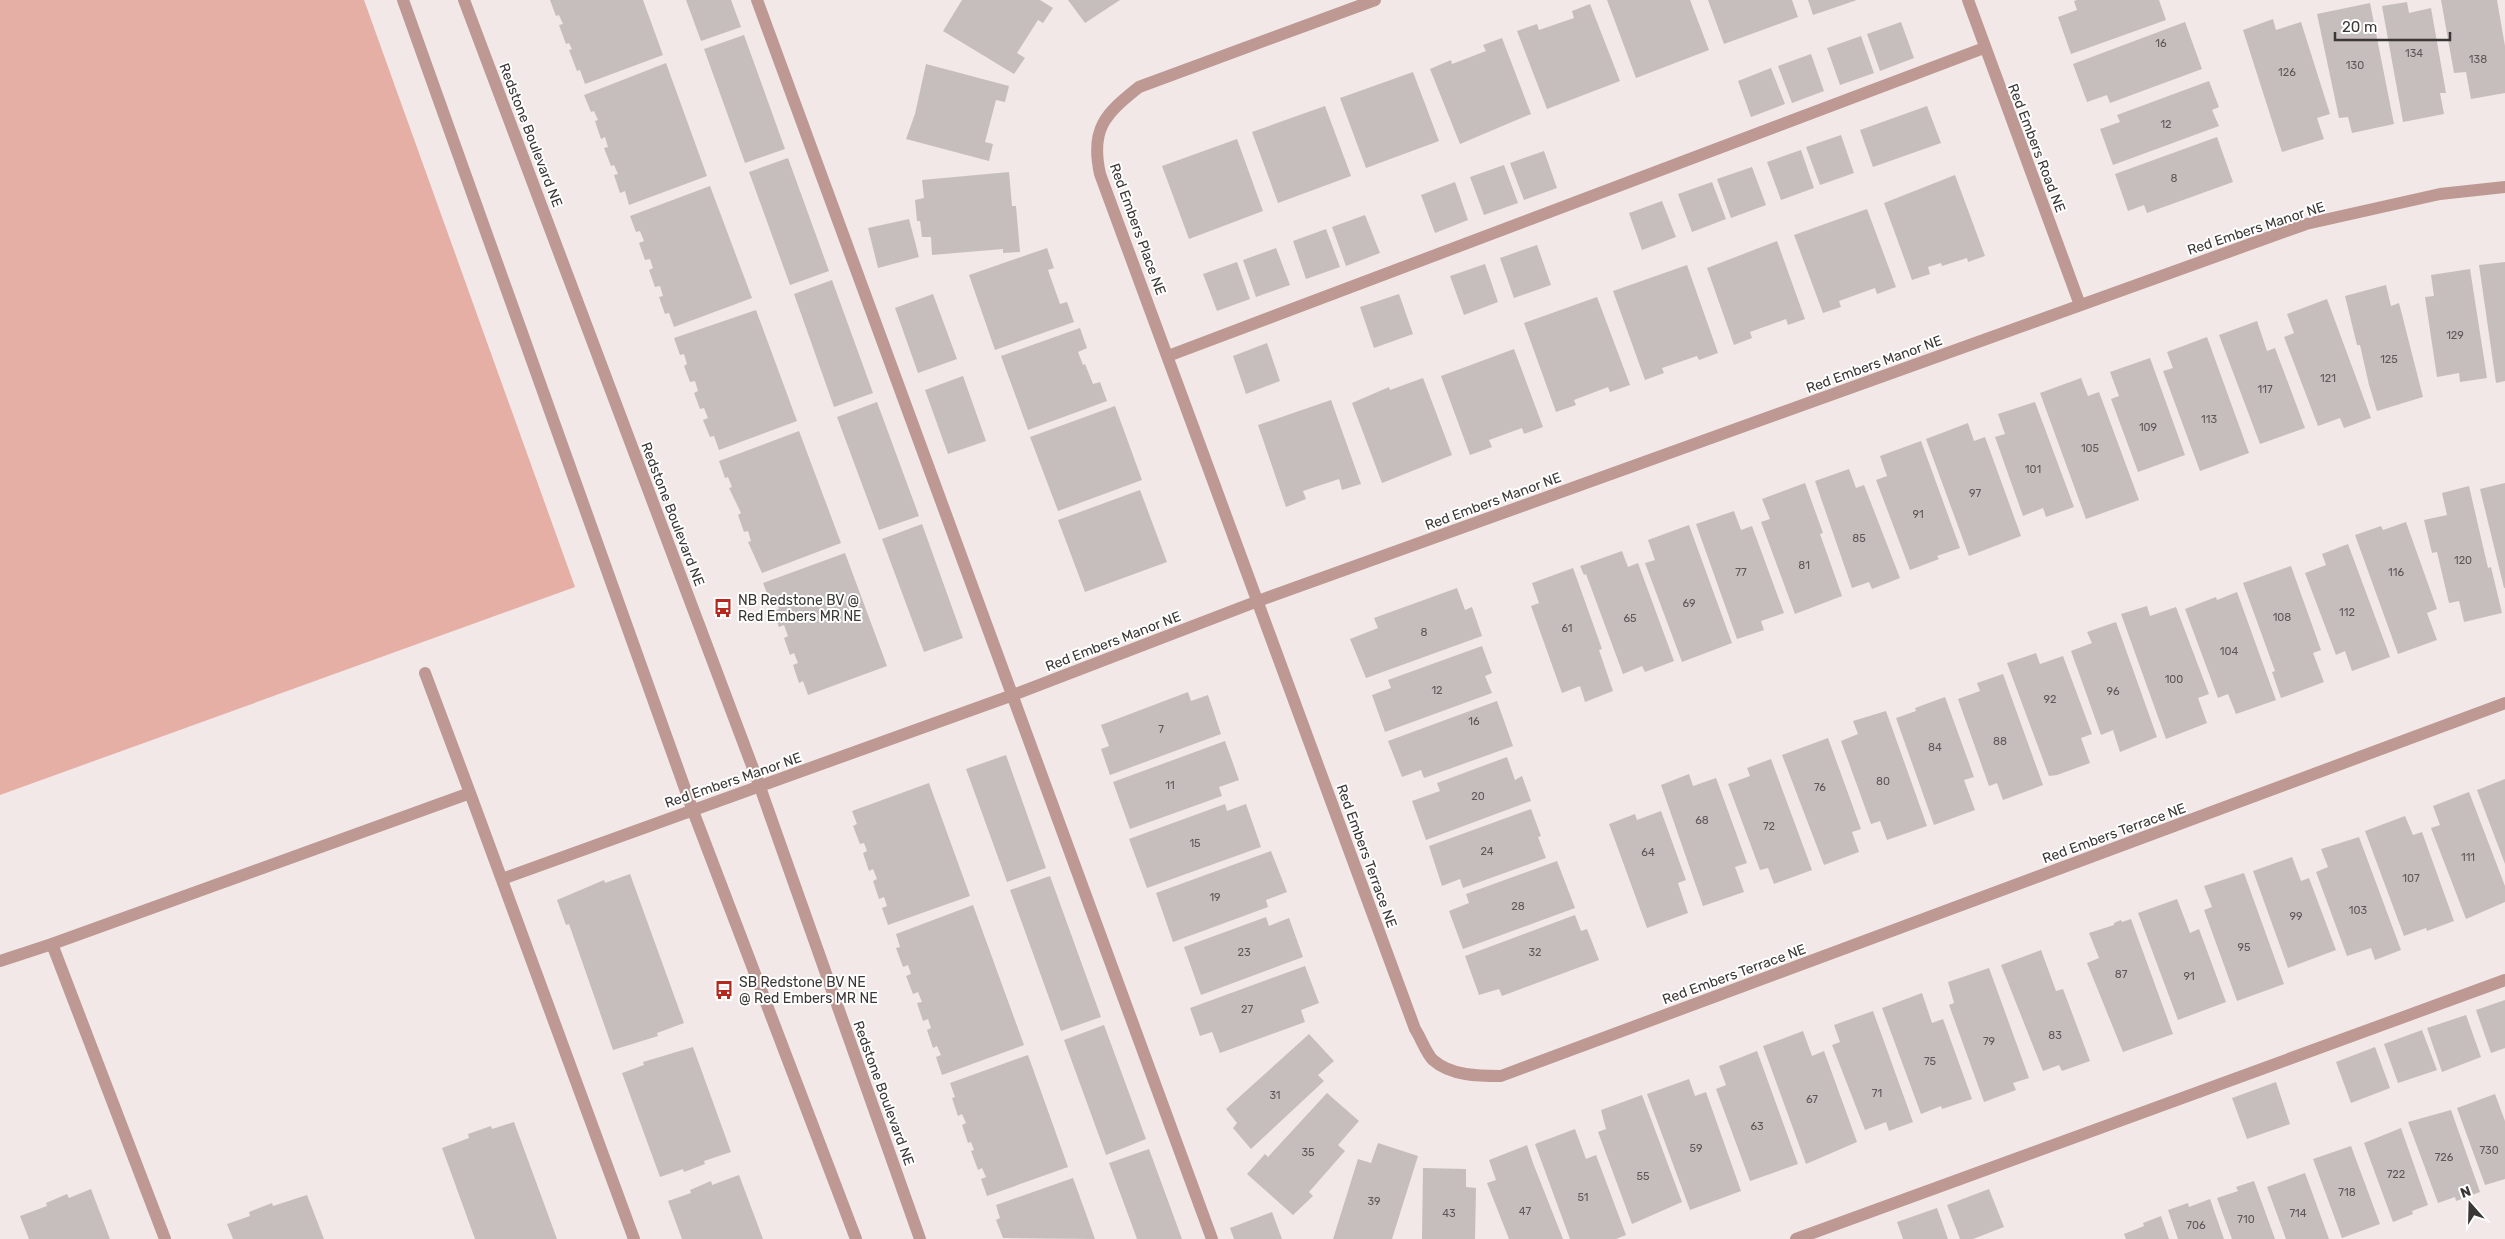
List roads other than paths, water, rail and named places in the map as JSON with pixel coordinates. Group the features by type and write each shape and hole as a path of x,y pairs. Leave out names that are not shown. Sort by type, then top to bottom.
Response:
{"street":[{"path":"403,0 693,811 856,1239"},
{"name":"Redstone Boulevard NE","path":"464,0 760,788 920,1239"},
{"path":"757,0 1212,1239"},
{"name":"Red Embers Place NE","path":"1258,601 1100,174 1096,154 1100,128 1113,107 1139,87 1375,0"},
{"name":"Red Embers Road NE","path":"1968,0 2080,306"},
{"path":"1168,356 1984,48"},
{"name":"Red Embers Manor NE","path":"502,879 760,788 1013,695 1258,601 2306,224 2440,194 2505,187"},
{"name":"Red Embers Terrace NE","path":"1258,601 1415,1029 1433,1060 1455,1071 1483,1076 1501,1076 2505,703"},
{"path":"425,673 634,1239"},
{"path":"0,961 470,793"},
{"path":"52,944 165,1239"},
{"path":"1796,1239 2505,980"}],"place":[{"name":"NB Redstone BV @ Red Embers MR NE","path":"723,608"},
{"name":"SB Redstone BV NE @ Red Embers MR NE","path":"724,990"}]}
